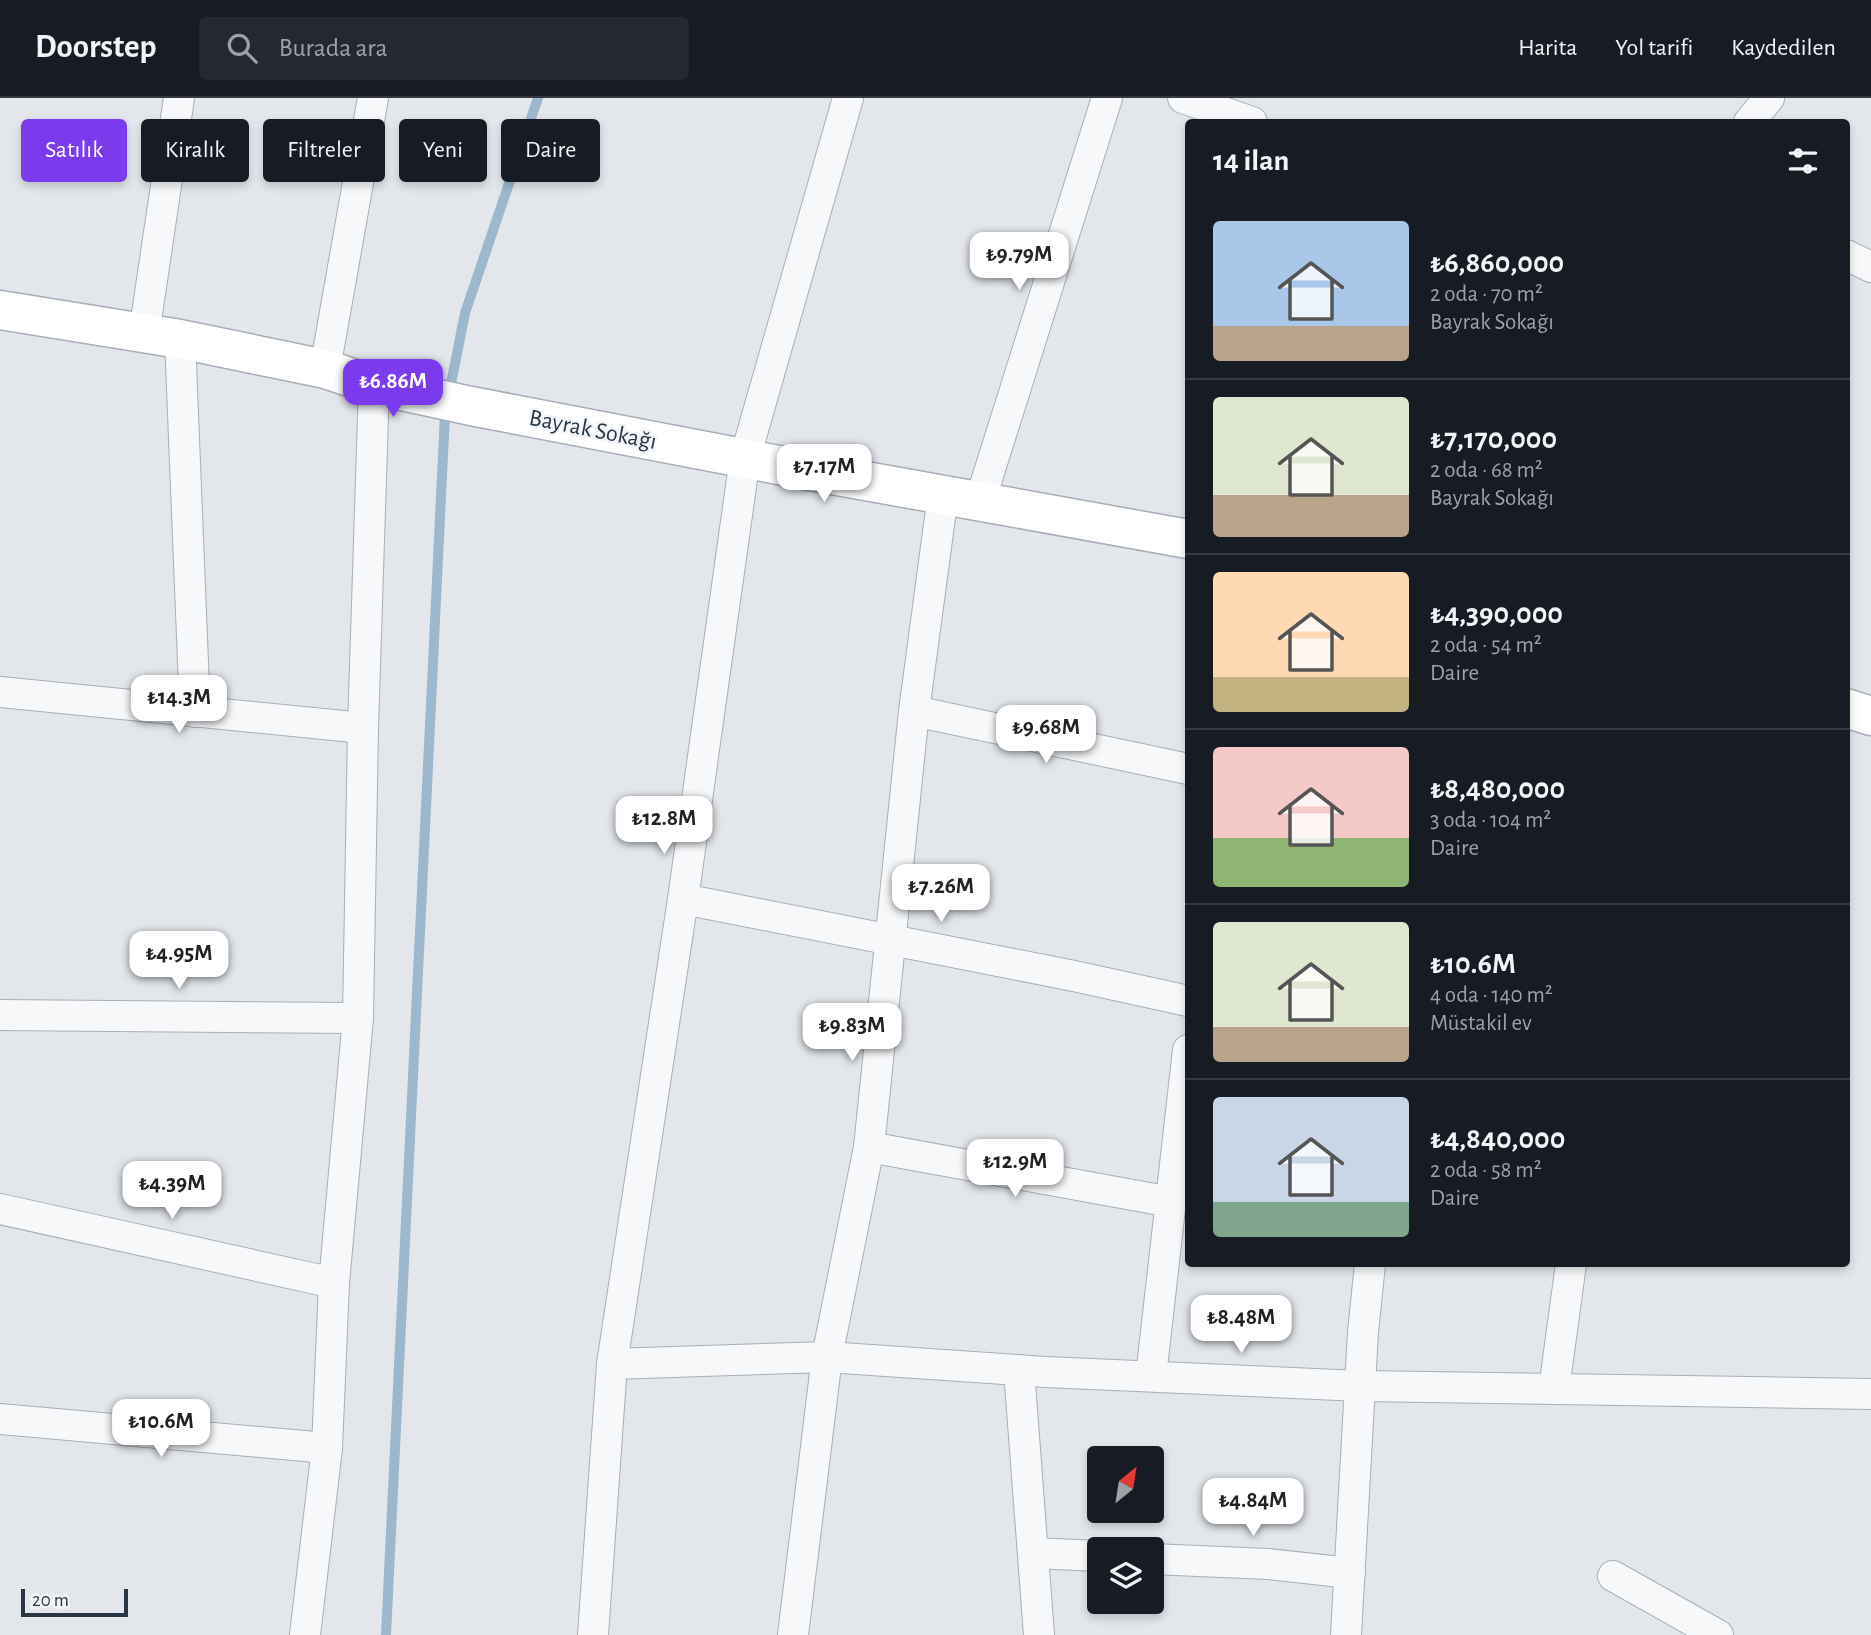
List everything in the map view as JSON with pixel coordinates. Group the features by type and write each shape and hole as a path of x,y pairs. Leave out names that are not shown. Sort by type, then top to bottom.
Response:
{"main road":[{"name":"Bayrak Sokağı","path":"0,310 162,337 325,369 374,385 471,406 1185,537"},
{"path":"1850,709 1871,716"}],"street":[{"path":"179,98 162,337 195,712"},
{"path":"325,369 373,98"},
{"path":"593,1635 612,1364 683,899 745,457 848,98"},
{"path":"980,501 1107,98"},
{"path":"1183,98 1243,119"},
{"path":"1752,119 1769,98"},
{"path":"1850,257 1871,267"},
{"path":"305,1635 327,1448 334,1283 358,1018 363,729 374,385"},
{"path":"793,1635 827,1357 869,1147 914,711 943,495"},
{"path":"0,692 363,729"},
{"path":"914,711 1185,768"},
{"path":"683,899 1074,975 1185,1000"},
{"path":"0,1015 358,1018"},
{"path":"1151,1376 1185,1077"},
{"path":"869,1147 1171,1202"},
{"path":"0,1209 334,1283"},
{"path":"1346,1635 1370,1267"},
{"path":"1554,1389 1571,1267"},
{"path":"612,1364 827,1357 1019,1370 1361,1386 1871,1394"},
{"path":"1019,1370 1039,1635"},
{"path":"0,1419 327,1448"},
{"path":"1032,1553 1087,1555"},
{"path":"1164,1560 1268,1564 1350,1573"},
{"path":"1613,1576 1718,1635"}],"waterway":[{"path":"386,1635 445,414 465,313 538,98"}]}
